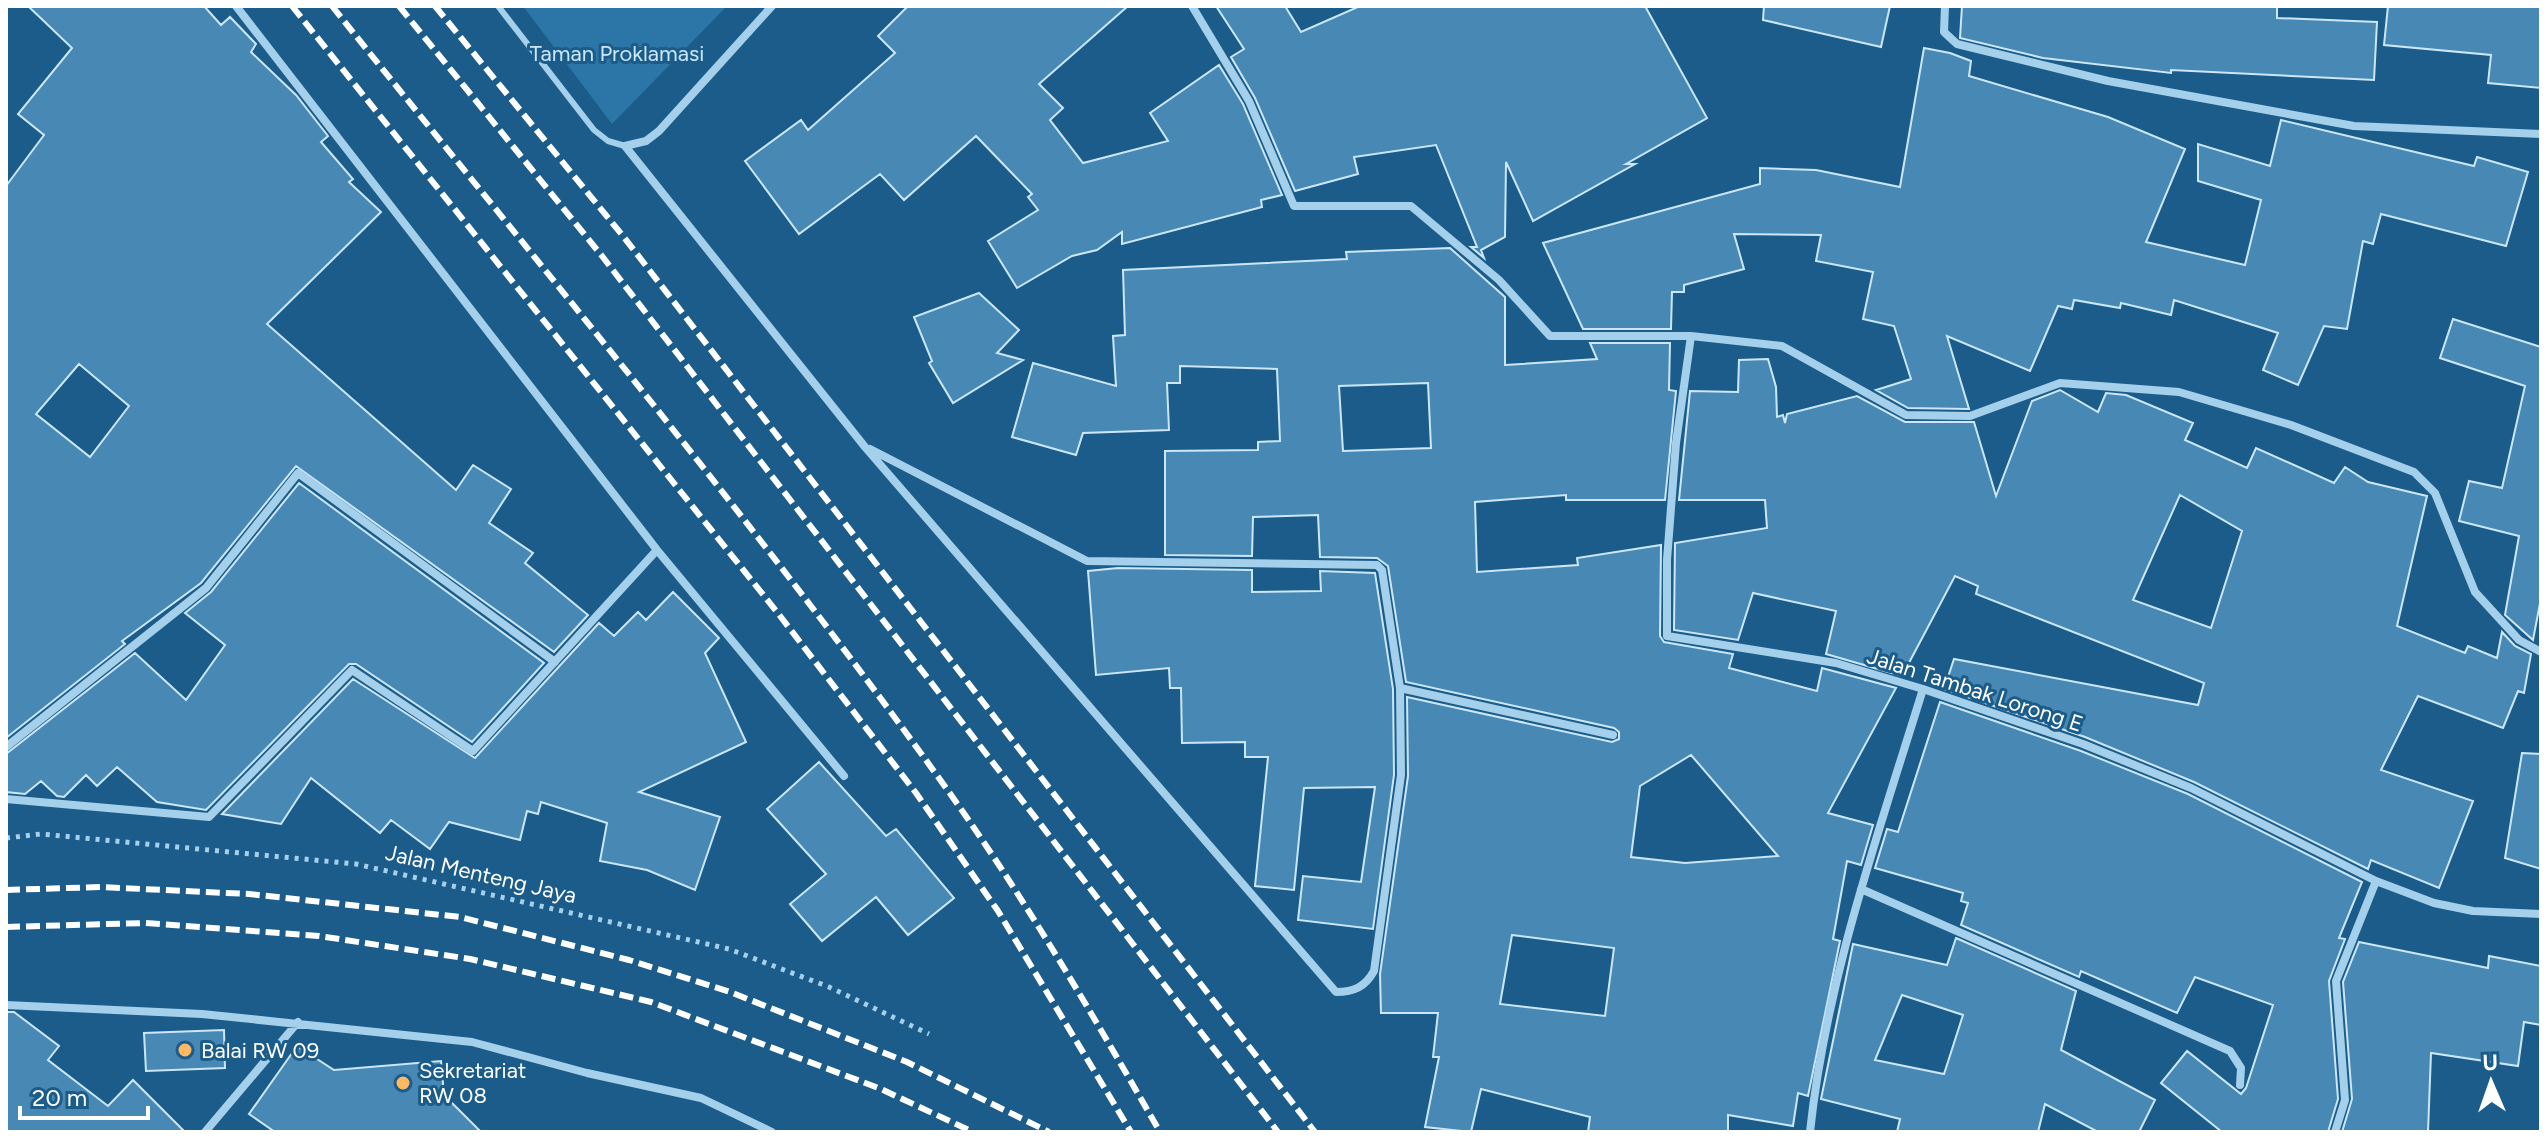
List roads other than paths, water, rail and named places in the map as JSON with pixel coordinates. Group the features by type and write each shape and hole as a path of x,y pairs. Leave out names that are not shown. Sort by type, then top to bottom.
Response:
{"street":[{"path":"236,6 657,550 844,776"},
{"path":"772,6 659,131 646,141 625,146 865,447 1336,992 1356,989 1368,981 1374,971 1401,775 1400,688 1382,570 1377,565 1087,561 865,447"},
{"path":"1192,6 1249,101 1294,206 1411,206 1499,280 1554,337 1691,336 1782,346 1906,415 1970,416 2060,383 2179,392 2291,425 2414,472 2435,493 2475,592 2519,640 2541,652"},
{"path":"1945,6 1944,32 1957,44 2108,81 2354,126 2541,134"},
{"name":"Jalan Tambak Lorong E","path":"1691,336 1671,501 1667,636 1836,663 1923,689 2083,744 2191,788 2376,881 2434,903 2473,911 2541,914"},
{"path":"6,747 206,588 298,473 555,662"},
{"path":"6,799 209,817 352,670 473,751 657,550"},
{"path":"1400,688 1613,735"},
{"path":"1810,1132 1817,1066 1861,889 1923,689"},
{"path":"2335,1132 2345,1100 2336,981 2376,881"},
{"path":"1861,889 2230,1051 2241,1068 2240,1085"},
{"path":"6,1005 298,1022 472,1042 587,1073 701,1098 772,1132"},
{"path":"205,1132 298,1022"}],"lane":[{"path":"498,6 594,130 608,141 625,146"}],"railway":[{"path":"292,6 777,612 916,793 998,911 1131,1132"},
{"path":"332,6 715,482 864,676 967,817 1025,905 1160,1132"},
{"path":"399,6 602,256 1278,1132"},
{"path":"435,6 623,236 1315,1132"},
{"path":"6,890 100,887 249,894 460,917 629,960 730,992 907,1062 1049,1132"},
{"path":"6,927 145,923 319,936 470,959 651,1002 881,1089 973,1132"}],"place":[{"name":"Balai RW 09","path":"185,1050"},
{"name":"Sekretariat RW 08","path":"403,1083"}],"park label":[{"name":"Taman Proklamasi","path":"617,53"}]}
